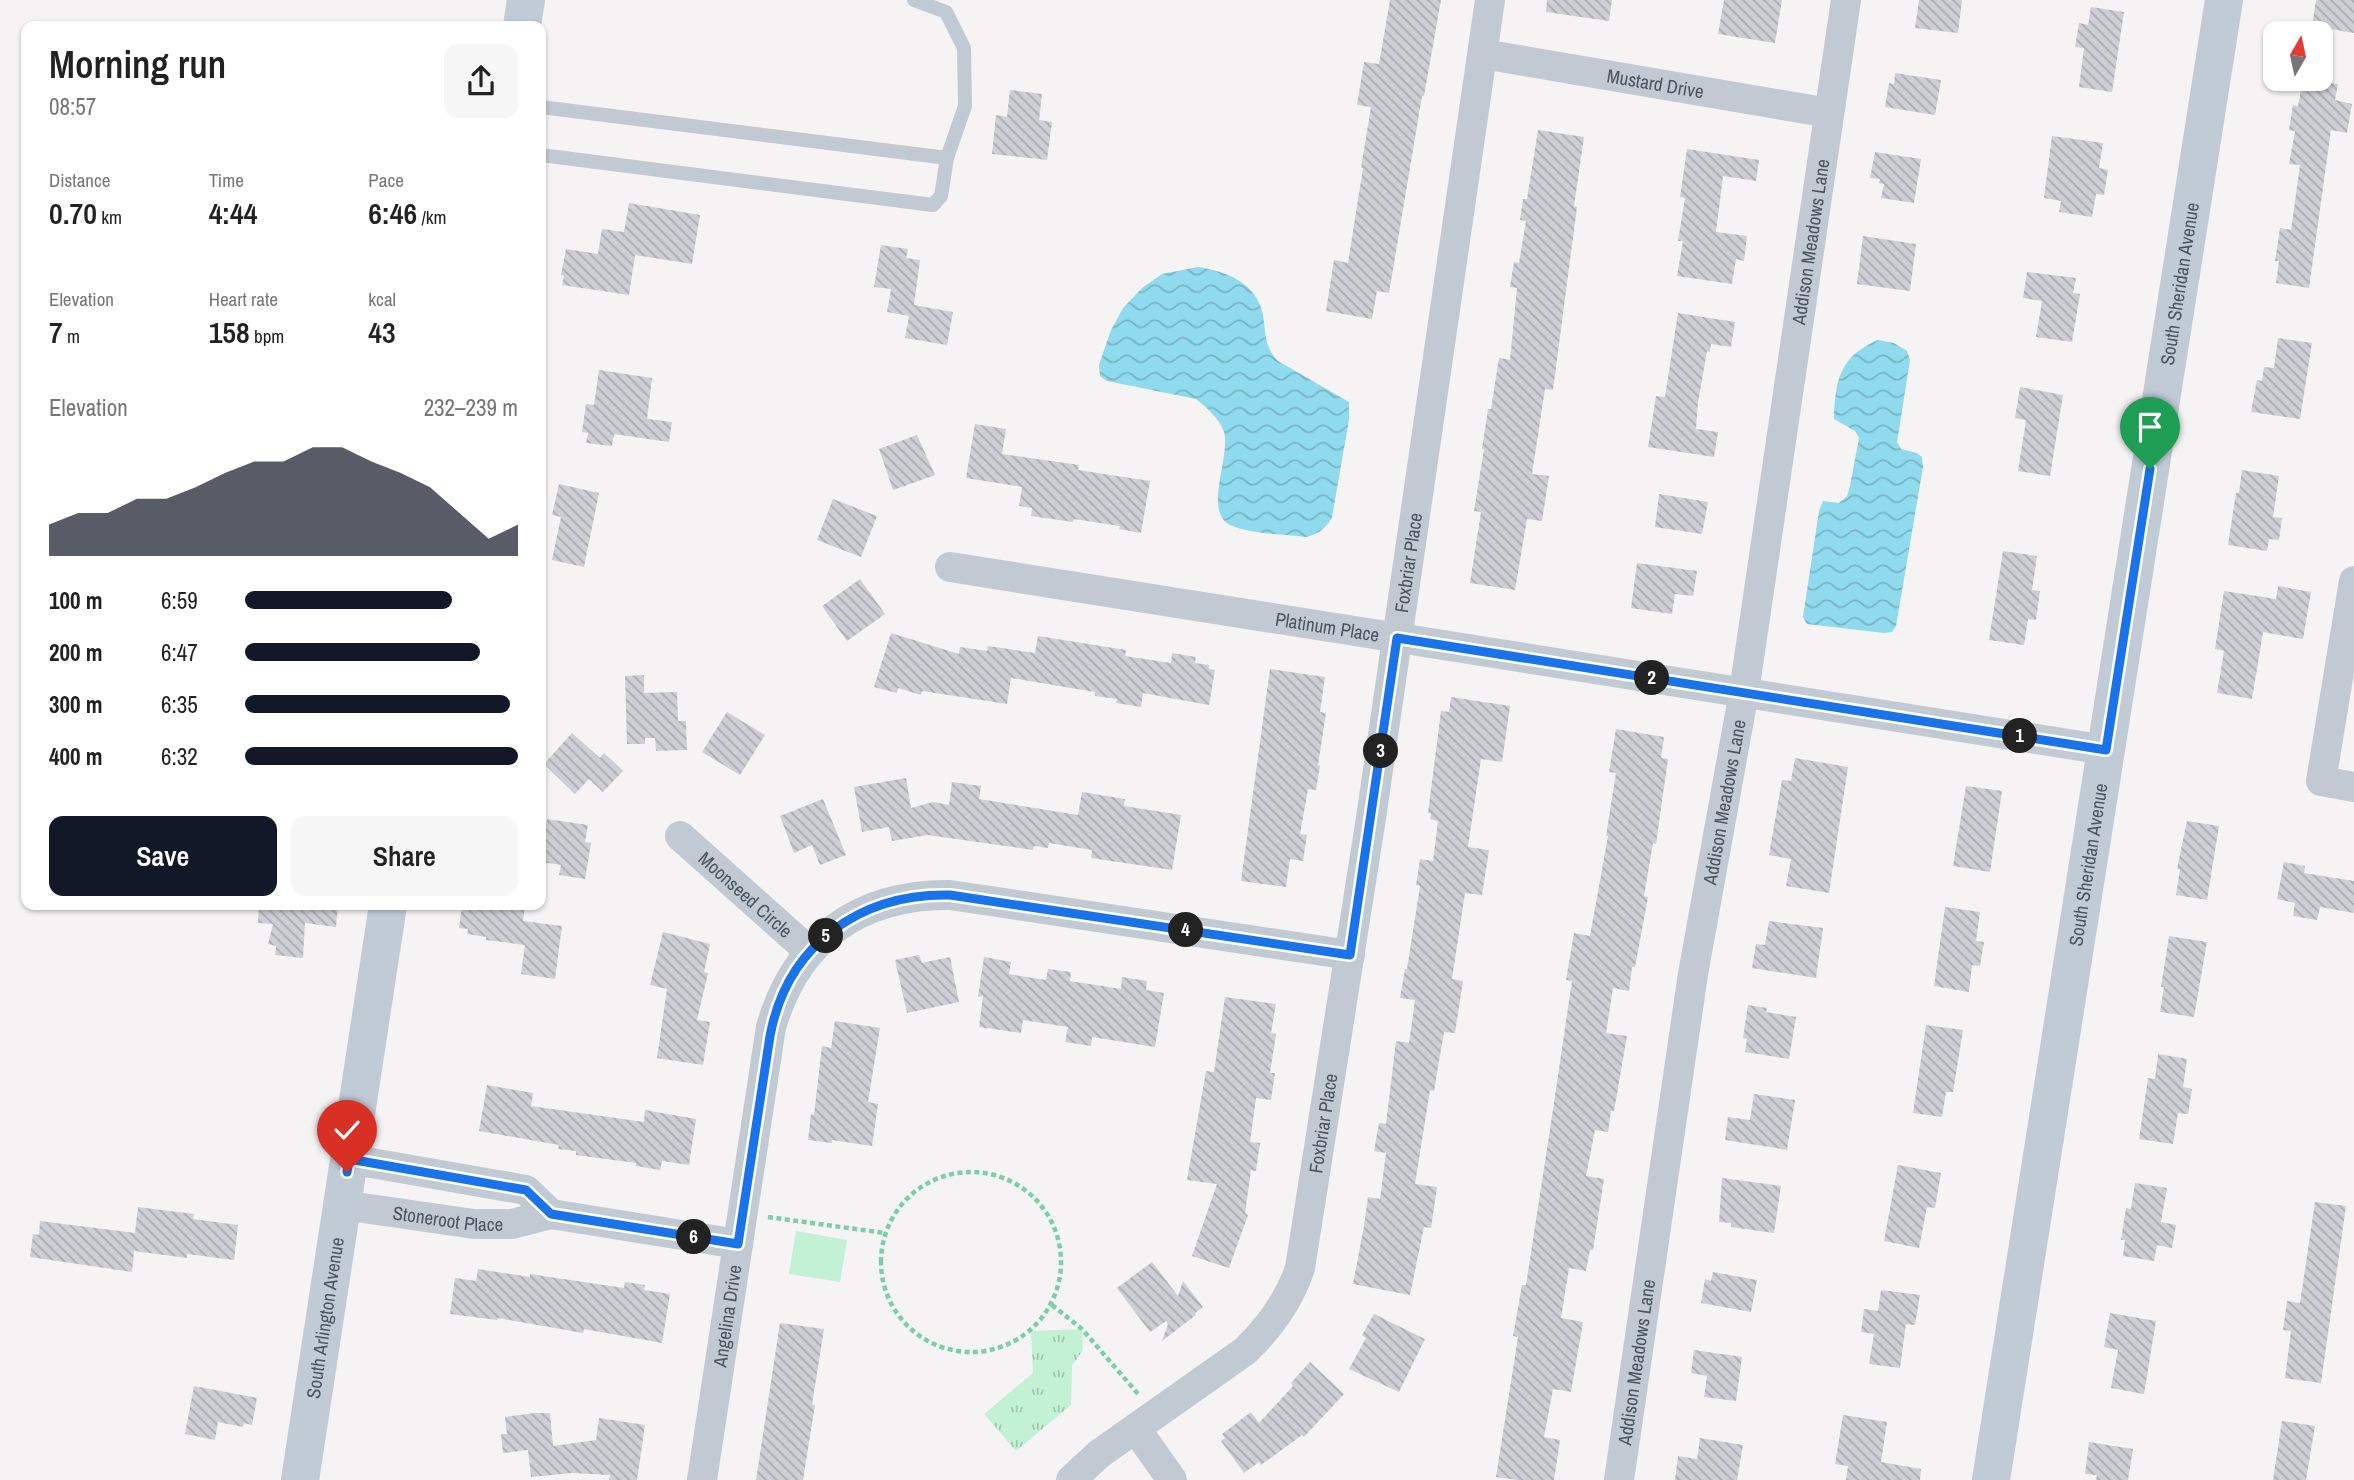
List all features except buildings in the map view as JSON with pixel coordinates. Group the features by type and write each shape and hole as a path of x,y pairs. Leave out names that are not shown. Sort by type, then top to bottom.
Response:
{"street":[{"path":"523,21 526,0"},
{"name":"Foxbriar Place","path":"1071,1480 1091,1461 1245,1351 1285,1303 1297,1279 1305,1248 1350,955 1490,0"},
{"name":"Addison Meadows Lane","path":"1619,1480 1693,974 1744,692 1846,0"},
{"name":"South Sheridan Avenue","path":"1991,1480 2224,0"},
{"name":"Mustard Drive","path":"1483,54 1829,113"},
{"name":"Platinum Place","path":"950,567 2106,750"},
{"path":"2354,581 2321,781 2354,787"},
{"name":"Moonseed Circle","path":"680,836 810,952"},
{"name":"Angelina Drive","path":"702,1480 771,1027 785,990 799,965 831,932 861,912 912,896 939,895 1350,955"},
{"name":"South Arlington Avenue","path":"300,1480 387,910"},
{"name":"Stoneroot Place","path":"349,1159 526,1190 551,1214"},
{"name":"Stoneroot Place","path":"342,1205 474,1224 512,1224 551,1214 738,1244"},
{"path":"1145,1422 1172,1480"}],"lane":[{"path":"546,156 933,205 941,196 947,158 965,106 964,48 946,12 914,0"},
{"path":"546,108 947,158"}],"path":[{"path":"978,1171 1007,1178 1032,1194 1051,1218 1061,1246 1061,1276 1052,1305 1033,1329 1009,1345 979,1352 950,1350 940,1346 922,1338 900,1318 885,1292 880,1263 885,1233 898,1207 920,1186 948,1174 978,1171"},
{"path":"743,1214 885,1233"},
{"path":"1052,1305 1082,1329 1145,1422"}],"green space":[{"path":"796,1231 847,1240 840,1282 789,1274"},
{"path":"1082,1329 1083,1350 1072,1366 1071,1405 1016,1451 984,1414 1033,1373 1031,1331"}],"water":[{"path":"1198,267 1239,280 1247,287 1260,304 1265,334 1273,356 1349,402 1349,420 1332,517 1324,528 1314,534 1306,537 1267,533 1230,525 1222,518 1219,508 1219,482 1225,442 1219,422 1196,399 1107,381 1100,376 1099,365 1111,330 1123,308 1142,288 1162,274"},
{"path":"1878,340 1894,343 1907,351 1910,360 1897,442 1901,449 1922,457 1923,467 1896,626 1892,632 1884,633 1807,624 1803,617 1819,511 1823,501 1839,503 1847,496 1859,438 1855,431 1834,419 1838,381 1855,354"}],"route":[{"path":"347,1172 349,1159 450,1176 526,1190 551,1214 738,1244 771,1027 777,1007 793,974 804,959 837,927 861,912 912,896 950,895 1350,955 1397,638 2106,750 2150,469"}]}
